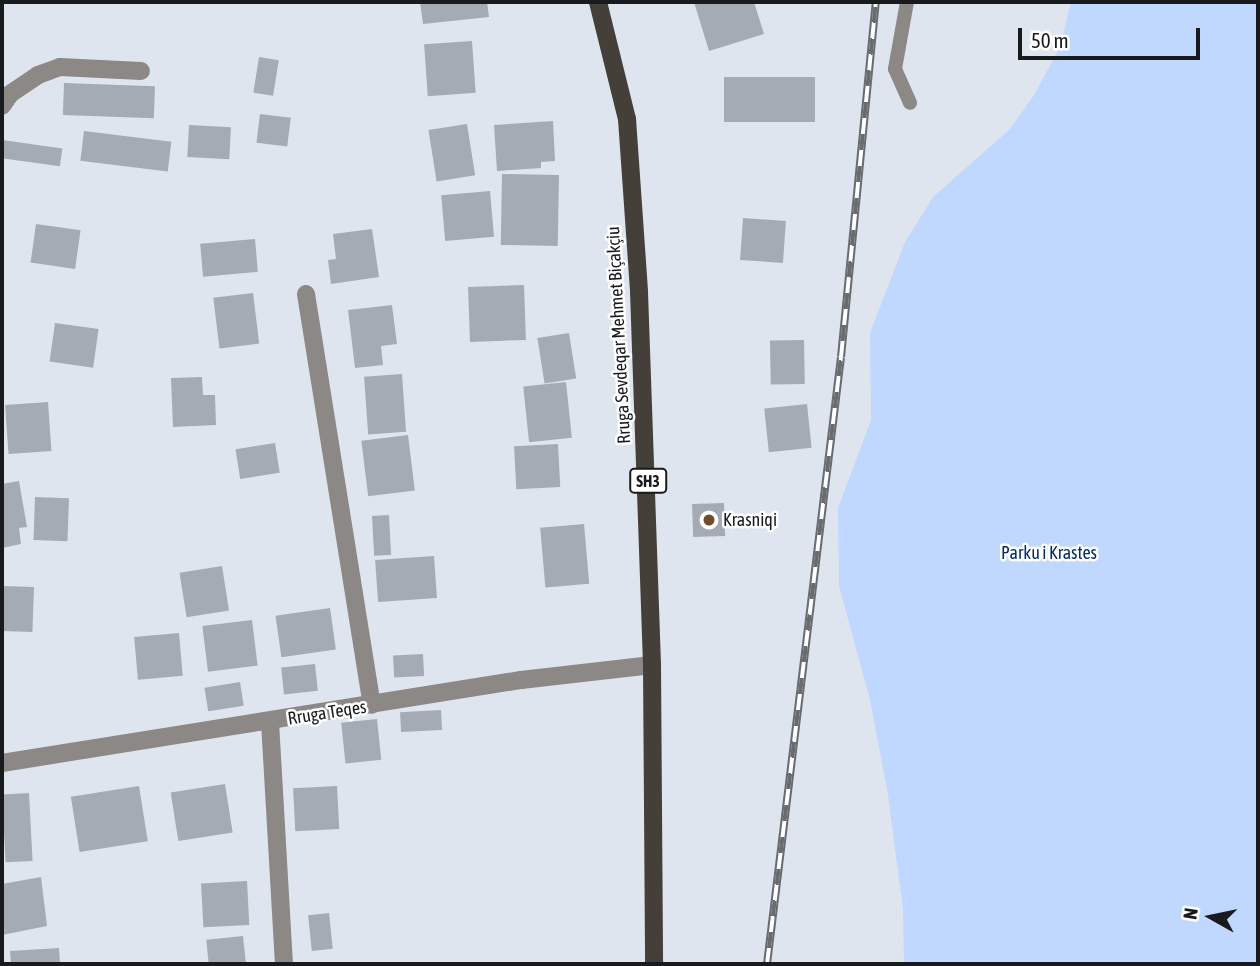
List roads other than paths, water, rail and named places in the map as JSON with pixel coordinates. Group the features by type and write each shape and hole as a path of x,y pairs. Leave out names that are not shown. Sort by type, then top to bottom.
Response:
{"main road":[{"name":"Rruga Sevdeqar Mehmet Biçakçiu","path":"598,2 627,119 647,460 652,665 654,964"}],"street":[{"path":"2,106 10,94 38,75 60,66 141,71"},
{"path":"306,294 372,705"},
{"name":"Rruga Teqes","path":"2,763 521,680 652,665"},
{"path":"270,722 284,964"}],"lane":[{"path":"907,2 895,69 910,103"}],"railway":[{"path":"767,964 841,357 876,2"}],"place":[{"name":"Krasniqi","path":"709,520"}],"park label":[{"name":"Parku i Krastes","path":"1049,553"}]}
